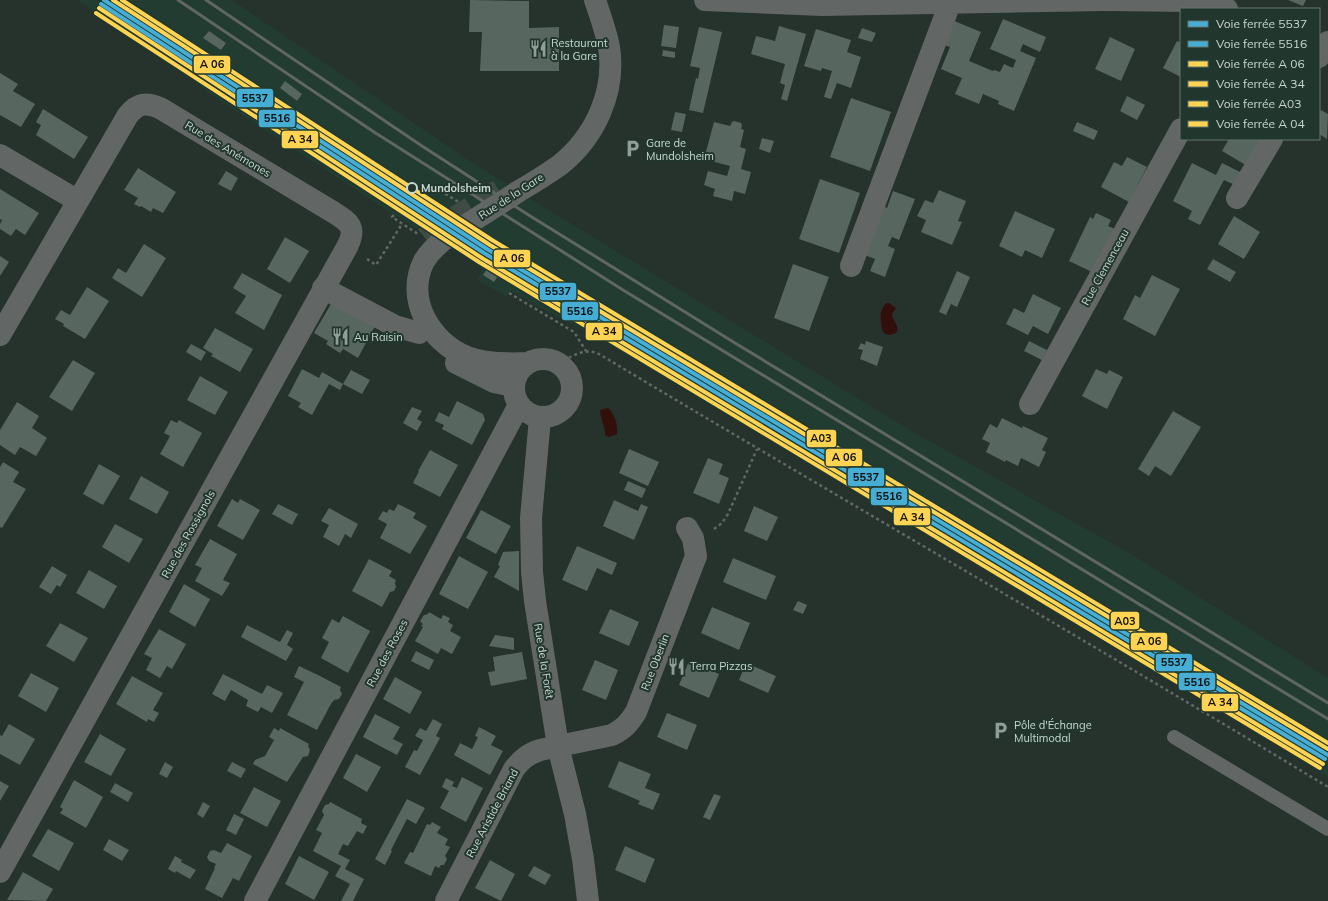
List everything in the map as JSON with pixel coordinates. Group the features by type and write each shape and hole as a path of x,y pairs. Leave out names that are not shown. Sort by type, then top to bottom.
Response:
{"street":[{"name":"Rue de la Gare","path":"516,395 494,382 461,366 437,352 426,343 409,318 405,293 406,279 411,264 431,242 447,237 516,187 548,158 563,147 575,132 592,104 597,88 599,72 594,0"},
{"path":"705,0 822,5 1106,0 1189,1 1222,8"},
{"path":"851,266 950,3"},
{"path":"1320,55 1328,42"},
{"name":"Rue des Anémones","path":"0,335 128,115 134,108 143,105 151,105 160,108 347,221 351,227 352,234 323,288"},
{"name":"Rue Clemenceau","path":"1030,404 1180,132"},
{"path":"1238,198 1271,140"},
{"path":"0,155 78,201"},
{"name":"Rue de la Gare","path":"431,242 419,274 417,288 418,303 431,331 442,341 466,356 480,361 501,364 527,363"},
{"path":"323,288 395,326 418,333"},
{"name":"Rue des Rossignols","path":"0,872 323,288"},
{"path":"535,360 551,360 558,363 570,378 572,388 570,398 566,406 558,413 549,417 540,418 531,416 524,411 516,395 516,377 520,369 527,363 535,360"},
{"name":"Rue des Roses","path":"255,901 516,395"},
{"name":"Rue de la Forêt","path":"540,418 531,518 532,572 535,601 558,746 575,814 583,858 588,901"},
{"path":"687,528 693,538 696,556"},
{"name":"Rue Oberlin","path":"558,746 612,735 622,730 629,723 636,712 696,556"},
{"name":"Rue Aristide Briand","path":"446,901 514,769 529,753 558,746"}],"lane":[{"path":"1174,737 1328,829"}],"path":[{"path":"430,184 465,206"},
{"path":"394,215 392,218 431,242"},
{"path":"346,247 376,265 402,224"},
{"path":"509,293 574,332 586,351"},
{"path":"558,363 586,351 592,351 599,354 757,449 1120,662 1328,787"},
{"path":"696,556 706,539 713,530 722,523 728,514 757,449"}],"shaded area":[{"path":"77,0 232,0 473,163 539,204 910,430 1131,554 1328,678 1328,777 1183,687 666,373 511,291 507,297 477,280 483,268 394,215 207,92 189,73"},
{"path":"887,303 896,308 892,316 897,326 897,332 890,335 886,334 882,330 881,323 882,308"},
{"path":"608,408 614,417 617,430 617,434 609,437 605,435 600,410"}],"building":[{"path":"470,0 529,1 529,28 559,27 559,71 480,71 482,32 469,32"},
{"path":"1288,0 1306,0 1303,6"},
{"path":"1003,19 1046,37 1040,52 1023,44 1020,51 1036,58 1014,111 998,104 999,101 983,94 979,104 955,94 962,78 941,69 950,47 942,44 952,20 981,32 969,61 993,71 1000,72 1004,64 1013,68 1016,60 990,49"},
{"path":"664,25 679,27 676,48 661,46"},
{"path":"779,26 806,34 787,101 781,99 785,85 780,83 785,64 751,54 756,36 775,41"},
{"path":"699,27 722,32 703,113 689,110 696,78 698,79 700,68 690,66"},
{"path":"862,28 876,33 872,42 858,38"},
{"path":"816,29 851,40 847,52 861,57 851,88 837,83 831,99 824,97 832,71 822,68 821,71 804,66"},
{"path":"209,31 226,43 221,50 203,38"},
{"path":"1110,37 1135,49 1121,81 1095,69"},
{"path":"1177,41 1180,42 1180,76 1163,68"},
{"path":"663,50 675,52 675,58 662,56"},
{"path":"0,73 18,84 13,91 35,104 21,127 0,115"},
{"path":"285,81 302,94 297,101 280,88"},
{"path":"1127,96 1145,105 1137,120 1120,111"},
{"path":"851,98 891,112 870,171 830,157"},
{"path":"43,109 88,137 74,159 36,135 41,125 36,122"},
{"path":"1321,110 1328,114 1327,139 1320,135"},
{"path":"675,112 686,114 682,132 671,130"},
{"path":"734,121 741,123 741,129 744,130 740,147 746,149 741,169 751,172 745,194 734,191 732,201 713,196 715,189 704,185 708,171 727,176 730,166 704,159 714,122 730,126"},
{"path":"1077,122 1098,131 1094,140 1073,131"},
{"path":"762,138 774,141 770,153 759,149"},
{"path":"1228,140 1263,140 1249,167 1222,151"},
{"path":"1127,157 1147,167 1129,202 1101,187 1114,162 1122,166"},
{"path":"1192,163 1216,175 1222,163 1244,174 1237,186 1224,180 1200,225 1188,219 1192,211 1173,201"},
{"path":"138,168 176,192 163,213 153,208 151,212 134,204 138,198 124,190"},
{"path":"226,171 238,178 231,191 218,184"},
{"path":"820,179 860,193 839,253 799,239"},
{"path":"0,189 39,213 25,235 16,229 11,236 0,229 2,220 0,219"},
{"path":"939,190 966,201 958,221 962,222 952,245 921,232 926,220 917,216 925,200 933,203"},
{"path":"893,191 915,199 899,240 892,237 888,246 895,249 885,277 870,271 875,259 862,254 881,205 887,208"},
{"path":"1015,211 1055,229 1042,258 1025,250 1022,257 999,246"},
{"path":"1096,213 1111,220 1108,226 1115,229 1094,273 1069,261 1090,217 1093,219"},
{"path":"1234,216 1260,232 1244,259 1218,244"},
{"path":"285,237 309,251 290,283 267,269"},
{"path":"144,244 166,258 142,297 112,278 118,268 126,273"},
{"path":"0,256 9,262 0,276"},
{"path":"1213,259 1236,272 1230,282 1207,269"},
{"path":"793,264 829,277 809,331 774,318"},
{"path":"487,269 498,276 494,282 483,275"},
{"path":"957,271 970,277 957,307 951,304 946,315 939,312"},
{"path":"242,273 282,295 264,330 235,313 246,296 233,288"},
{"path":"1152,275 1180,289 1155,336 1123,319 1135,295 1140,298"},
{"path":"87,287 109,301 85,339 63,326 64,324 55,319 61,310 70,315"},
{"path":"1033,294 1061,308 1048,334 1033,326 1028,335 1006,324 1014,308 1024,313"},
{"path":"331,304 376,324 358,358 343,349 340,353 326,344 328,341 314,333"},
{"path":"215,328 253,349 240,372 211,356 213,354 203,348"},
{"path":"866,341 883,347 877,366 860,359 863,350 858,349 861,343 865,345"},
{"path":"1029,341 1047,350 1042,360 1024,351"},
{"path":"191,344 206,352 201,361 186,352"},
{"path":"73,360 95,373 72,411 49,397"},
{"path":"302,369 319,378 322,372 343,384 340,390 329,384 312,415 298,407 301,403 288,396"},
{"path":"1096,369 1107,374 1109,370 1123,377 1107,409 1082,396"},
{"path":"351,370 370,380 362,394 343,384"},
{"path":"200,376 228,392 215,415 187,400"},
{"path":"457,401 483,414 485,420 472,445 442,429 444,425 435,421 439,412 449,417"},
{"path":"17,402 39,416 32,428 47,438 36,456 20,447 15,455 0,445 0,430"},
{"path":"412,407 422,411 417,419 422,422 417,431 403,423"},
{"path":"1173,411 1201,427 1171,476 1155,466 1149,476 1138,469"},
{"path":"1002,418 1048,438 1042,450 1046,452 1039,467 1021,458 1018,466 1006,460 1005,462 986,452 990,443 982,439 990,424 997,428"},
{"path":"171,420 177,423 179,420 202,433 183,467 160,454 170,436 164,433"},
{"path":"629,449 659,462 648,486 619,473"},
{"path":"430,450 458,465 440,497 413,483"},
{"path":"708,458 723,464 719,474 729,478 719,504 693,493"},
{"path":"3,462 19,472 13,482 26,489 2,528 0,527 0,467"},
{"path":"99,464 120,476 103,505 83,494"},
{"path":"141,476 169,492 157,514 129,499"},
{"path":"628,481 646,489 642,498 624,490"},
{"path":"232,499 238,503 240,499 260,510 243,540 217,526"},
{"path":"614,500 638,511 641,504 648,507 634,540 603,526"},
{"path":"278,504 298,514 292,525 272,514"},
{"path":"398,504 416,513 413,518 427,526 410,554 380,538 387,524 378,519 383,511 387,513 389,509 394,511"},
{"path":"754,506 778,517 767,541 744,531"},
{"path":"329,508 358,524 351,538 345,534 339,546 323,537 329,525 321,521"},
{"path":"481,510 511,526 496,554 466,538"},
{"path":"115,524 143,539 129,563 102,547"},
{"path":"210,539 237,554 223,580 230,583 222,596 195,581 202,568 195,565"},
{"path":"577,546 617,563 612,575 597,568 587,591 562,580"},
{"path":"519,551 519,591 494,577 500,566 498,565 503,552"},
{"path":"459,556 488,572 468,609 439,594"},
{"path":"733,558 776,576 766,600 723,582"},
{"path":"369,559 392,571 389,576 396,580 396,587 394,591 390,592 382,607 352,591"},
{"path":"52,566 67,575 60,587 57,585 51,594 39,587"},
{"path":"89,570 117,586 104,609 76,593"},
{"path":"184,584 210,599 195,627 169,612"},
{"path":"798,601 807,605 803,614 793,610"},
{"path":"712,607 750,623 739,650 701,633"},
{"path":"610,609 639,622 629,646 599,633"},
{"path":"429,612 441,619 443,615 450,618 448,622 453,625 450,631 461,637 452,654 441,648 438,654 415,641 423,627 421,626 423,624 420,621 424,615 428,614"},
{"path":"343,616 370,631 348,673 321,658 329,642 322,638 332,619 339,623"},
{"path":"60,623 88,638 74,662 46,646"},
{"path":"247,625 280,642 287,630 293,633 287,645 293,649 286,661 241,637"},
{"path":"159,629 186,644 172,669 167,666 160,678 146,670 152,658 144,654"},
{"path":"495,635 514,638 514,650 489,646"},
{"path":"416,651 434,660 429,670 411,661"},
{"path":"522,652 527,679 491,686 488,672 495,671 493,657"},
{"path":"595,660 618,670 606,700 582,690"},
{"path":"689,661 719,674 709,698 679,685"},
{"path":"746,663 776,676 768,693 739,680"},
{"path":"299,666 341,687 340,690 342,694 339,699 332,702 317,730 287,715 304,682 294,677"},
{"path":"31,673 59,688 46,712 18,696"},
{"path":"223,674 262,694 267,685 283,693 272,713 261,707 258,712 246,706 248,700 231,690 225,701 212,694"},
{"path":"132,676 163,693 153,710 159,713 154,722 148,719 147,722 116,704"},
{"path":"395,677 422,692 410,714 383,699"},
{"path":"667,713 697,725 687,750 657,737"},
{"path":"375,714 400,727 393,739 403,744 397,755 363,737"},
{"path":"433,719 442,724 436,736 440,738 420,775 405,767 414,750 417,751 423,740 415,736 420,728 426,731"},
{"path":"9,724 35,739 20,765 0,754 0,735 2,736"},
{"path":"479,727 496,736 491,745 503,751 490,775 454,755 460,743 472,749 478,737 475,736"},
{"path":"274,728 279,731 280,728 309,744 308,746 310,750 308,756 303,757 287,782 253,764 255,760 265,756 274,740 269,737"},
{"path":"100,734 126,749 111,776 84,762"},
{"path":"356,754 381,767 367,792 343,778"},
{"path":"619,761 651,774 645,788 660,794 653,810 638,804 640,801 608,787"},
{"path":"165,762 173,767 167,778 159,774"},
{"path":"232,762 246,769 241,778 227,771"},
{"path":"462,777 483,788 466,822 440,808 449,791 442,787 446,778 454,782 452,786 457,788"},
{"path":"74,780 103,797 86,828 60,813 63,809 60,807"},
{"path":"0,781 9,786 0,801"},
{"path":"115,783 133,793 128,802 110,792"},
{"path":"254,787 281,801 267,827 240,813"},
{"path":"714,794 721,796 710,820 703,817"},
{"path":"407,799 425,808 416,824 407,819 385,865 375,859"},
{"path":"203,802 210,806 203,818 197,814"},
{"path":"330,802 362,819 361,823 367,826 363,834 357,831 348,846 343,844 338,854 350,860 345,869 364,879 353,901 341,901 350,884 335,876 341,866 313,851 322,833 316,830 324,815 322,811 325,805 329,804"},
{"path":"234,814 244,819 236,835 226,830"},
{"path":"432,822 441,827 437,833 448,839 445,845 450,847 445,856 447,859 444,865 441,865 439,868 435,866 431,876 404,863 410,852 413,853 427,824 430,825"},
{"path":"48,829 74,843 59,871 32,856"},
{"path":"109,839 129,850 122,861 103,850"},
{"path":"227,843 252,856 239,881 233,878 222,898 205,889 216,864 209,861 207,857 210,851 214,850 221,853"},
{"path":"625,846 655,859 645,883 615,870"},
{"path":"175,856 182,860 181,862 196,870 190,879 176,871 175,873 168,869"},
{"path":"299,856 329,872 314,900 285,884"},
{"path":"490,860 515,874 501,901 475,888"},
{"path":"534,866 551,875 545,885 528,876"},
{"path":"23,872 53,889 46,901 7,900"}],"tunnel":[{"path":"425,238 439,227 506,186"}],"railway":[{"path":"178,0 374,132 623,290 1328,719"},
{"path":"206,0 422,146 527,214 735,343 1328,703"}],"rail line":[{"name":"5537","path":"104,0 487,249 1328,755"},
{"name":"A03","path":"122,0 492,240 1328,743"},
{"name":"5516","path":"101,4 484,253 1325,759"}],"transit line":[{"path":"113,0 490,245 1328,749"},
{"path":"99,8 482,258 1323,764"},
{"path":"96,13 479,262 1320,768"}],"place":[{"name":"Restaurant à la Gare","path":"538,49"},
{"name":"Gare de Mundolsheim","path":"633,149"},
{"name":"Mundolsheim","path":"412,188"},
{"name":"Au Raisin","path":"341,337"},
{"name":"Terra Pizzas","path":"677,666"},
{"name":"Pôle d'Échange Multimodal","path":"1001,731"}]}
